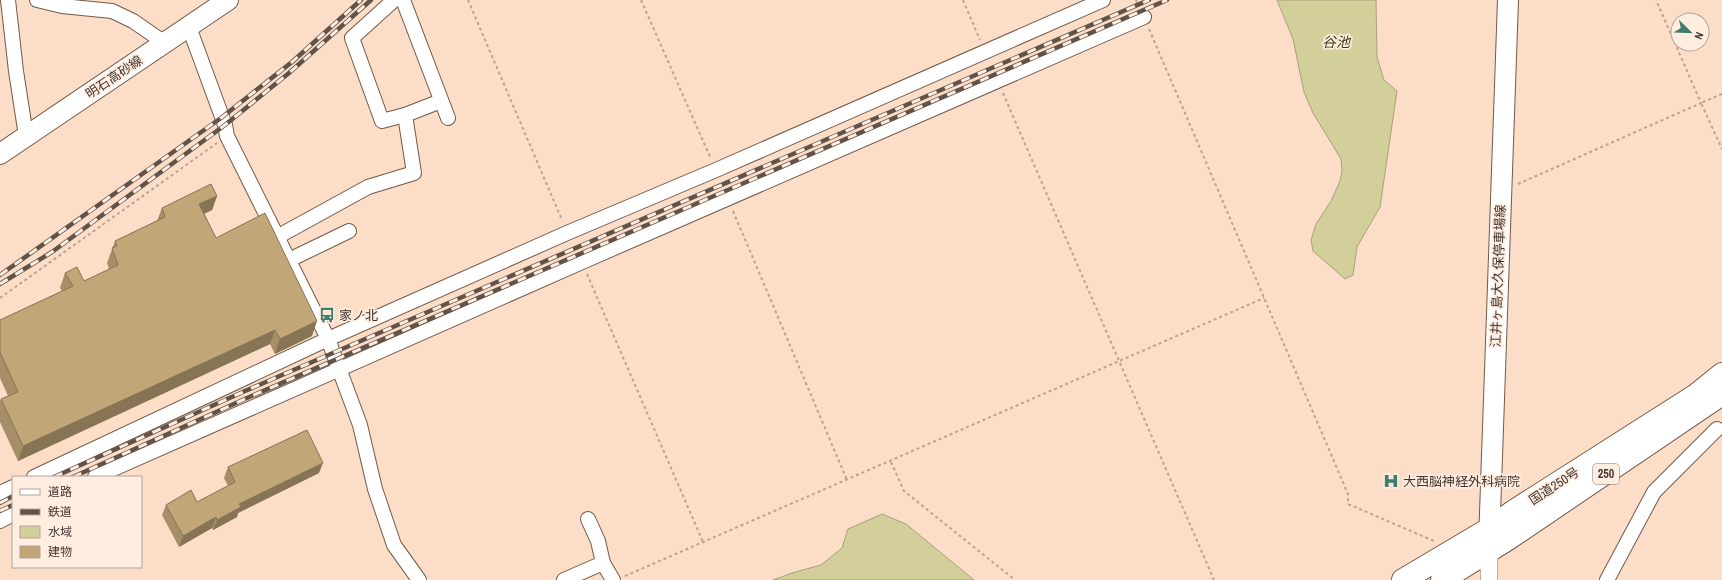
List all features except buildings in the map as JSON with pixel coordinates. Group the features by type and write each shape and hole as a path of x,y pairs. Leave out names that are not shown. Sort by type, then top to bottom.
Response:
{"highway":[{"name":"国道250号","path":"1403,580 1489,529 1514,511 1696,395 1722,374"},
{"name":"国道250号","path":"1442,580 1489,552 1707,406 1722,394"}],"main road":[{"name":"明石高砂線","path":"0,154 190,27 208,7 228,0"},
{"name":"江井ヶ島大久保停車場線","path":"1489,552 1508,0"}],"street":[{"path":"8,0 16,71 26,136"},
{"path":"37,0 112,11 133,21 166,43"},
{"path":"394,0 352,38 382,121 405,115 441,101"},
{"path":"403,0 448,118"},
{"path":"36,476 328,339 567,233 716,170 1103,0"},
{"path":"97,476 582,262 998,82 1144,17"},
{"path":"190,27 221,118 225,125 227,136 328,339 341,369 360,425 375,488 394,545 419,580"},
{"path":"277,237 368,187 414,172 405,115"},
{"path":"289,260 349,231"},
{"path":"1607,580 1654,492 1717,429"},
{"path":"0,493 12,487"},
{"path":"0,521 12,515"},
{"path":"588,519 598,541 603,563 618,578"},
{"path":"1489,552 1489,580"},
{"path":"564,580 603,563"}],"path":[{"path":"468,0 567,233"},
{"path":"641,0 716,170"},
{"path":"963,0 985,52"},
{"path":"1656,0 1722,149"},
{"path":"1144,17 1348,494 1348,504 1453,551"},
{"path":"998,82 1214,580"},
{"path":"1501,191 1722,94"},
{"path":"0,298 227,136"},
{"path":"728,198 847,480"},
{"path":"582,262 703,542"},
{"path":"618,578 891,462 1119,360 1264,298"},
{"path":"891,462 904,491 1015,580"}],"water":[{"name":"谷池","path":"1277,0 1376,0 1377,57 1384,80 1397,91 1380,207 1357,247 1353,275 1345,279 1313,251 1311,240 1316,224 1331,201 1340,181 1342,171 1341,159 1313,113 1304,92 1293,39"},
{"path":"882,514 906,524 974,580 773,580 821,565 842,548 848,529"}],"railway":[{"path":"0,275 221,118 292,62 361,0"},
{"path":"0,284 52,252 225,125 289,73 371,0"},
{"path":"56,476 245,391 1149,0"},
{"path":"75,476 247,398 1167,0"},
{"path":"0,503 12,497"},
{"path":"0,511 12,505"}],"place":[{"name":"家ノ北","path":"327,315"},
{"name":"大西脳神経外科病院","path":"1391,481"}]}
